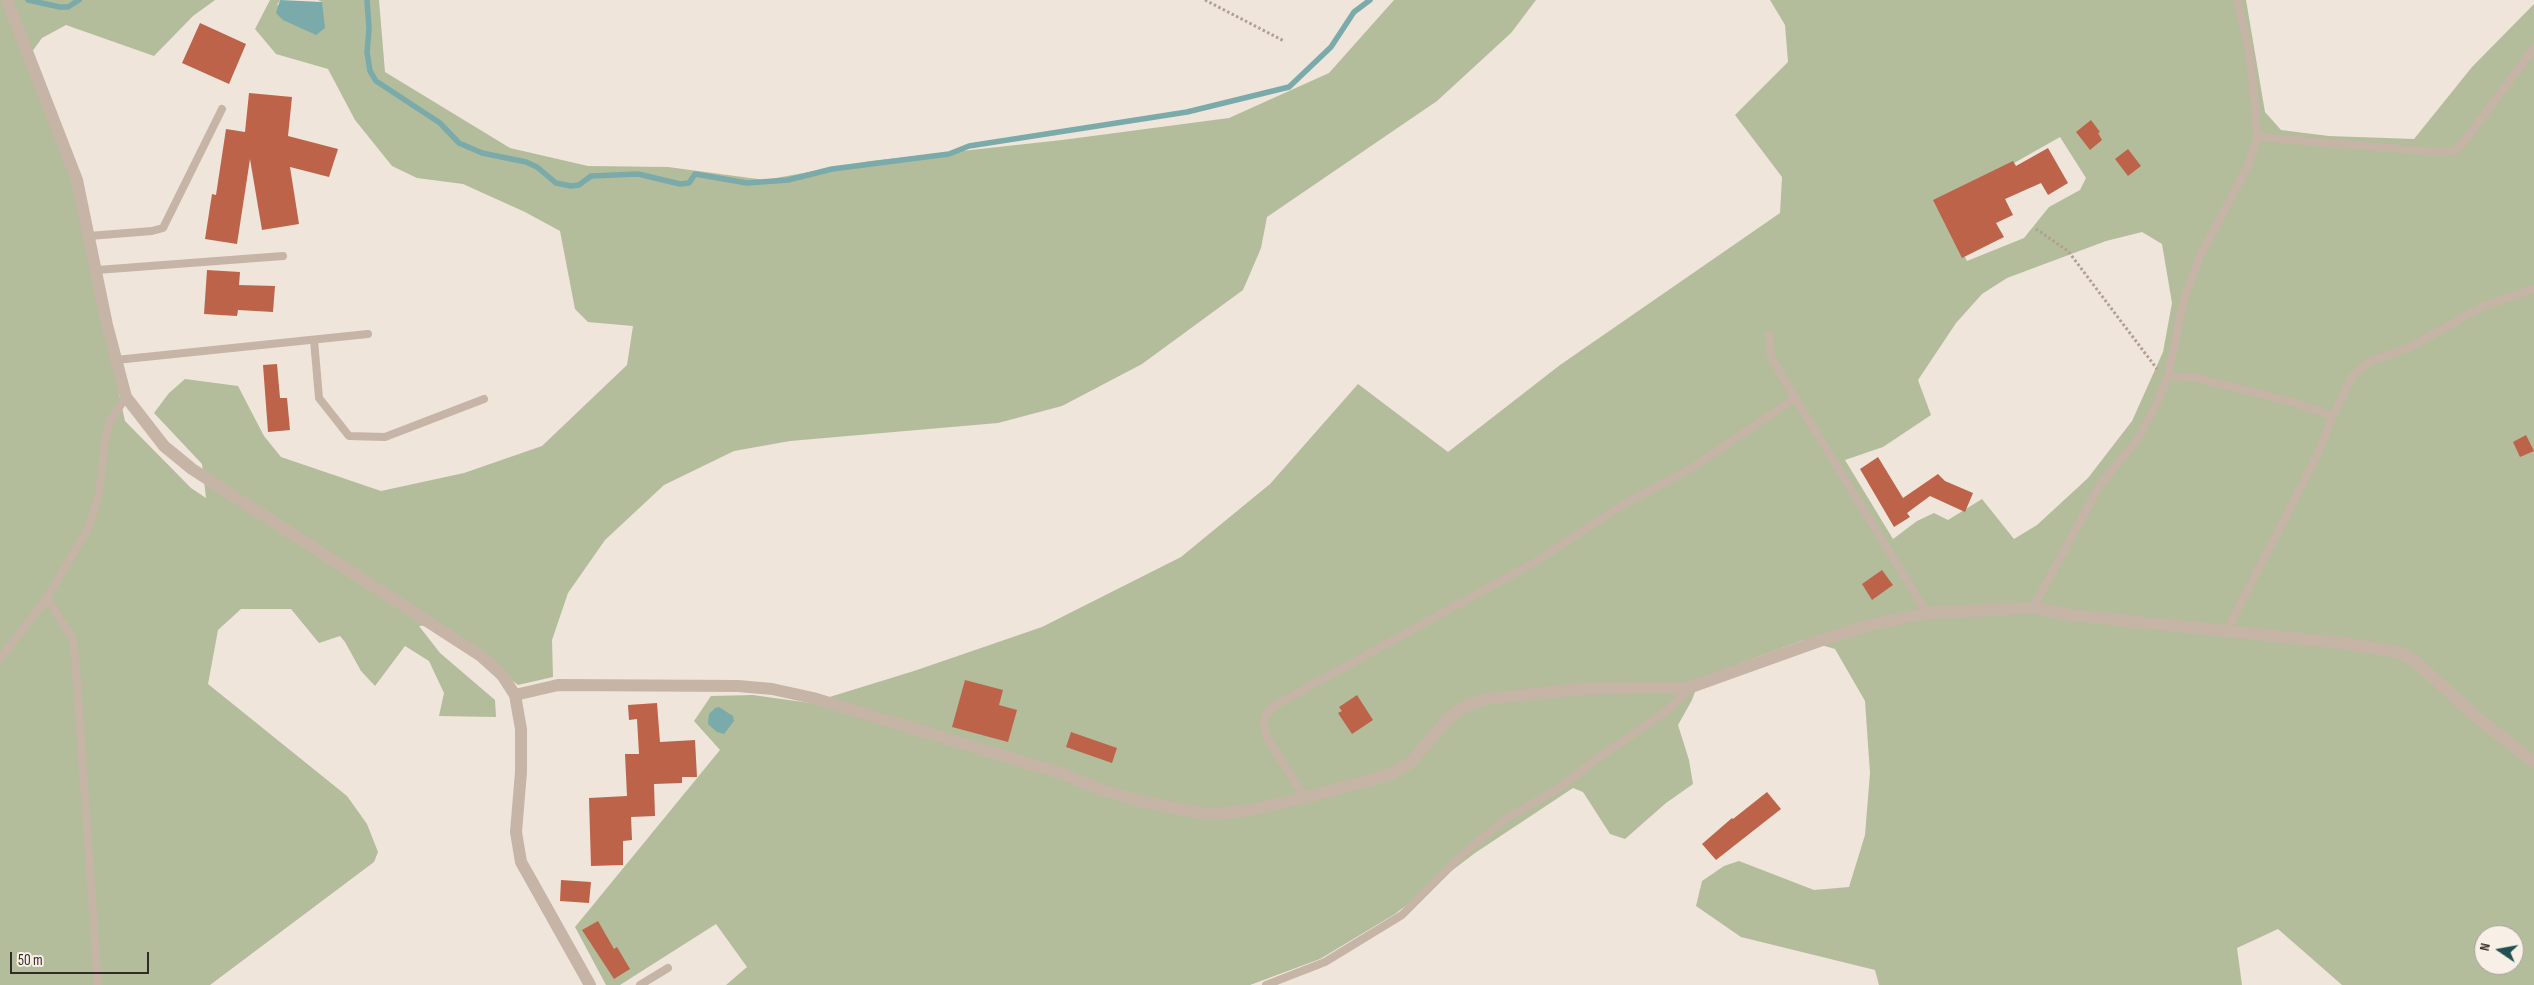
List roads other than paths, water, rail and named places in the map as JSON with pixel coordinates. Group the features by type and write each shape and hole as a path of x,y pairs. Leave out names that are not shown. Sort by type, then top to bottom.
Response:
{"street":[{"path":"7,0 77,180 116,360 126,397 164,446 192,469 481,656 502,675 515,695 521,729 521,772 516,832 521,862 590,985"},
{"path":"515,695 558,685 738,686 772,689 813,698 1063,774 1102,790 1139,801 1205,814 1226,813 1251,810 1305,798 1388,775 1409,764 1449,718 1462,708 1484,699 1582,689 1692,687 1822,640 1871,625 1927,613 2033,608 2102,619 2227,630 2342,643 2397,652 2414,660 2475,716 2534,762"}],"lane":[{"path":"2033,608 2100,485 2138,439 2159,399 2167,378 2184,299 2193,273 2219,217 2248,166 2256,137 2249,50 2238,0"},
{"path":"2256,137 2438,152 2454,151 2463,143 2534,48"},
{"path":"90,236 152,231 163,228 222,108"},
{"path":"97,270 284,256"},
{"path":"2227,630 2316,458 2333,416 2353,375 2369,362 2410,346 2482,306 2534,289"},
{"path":"116,360 368,334"},
{"path":"1769,335 1771,358 1927,613"},
{"path":"314,340 320,398 349,436 385,437 484,399"},
{"path":"2167,378 2198,378 2289,401 2333,416"},
{"path":"0,659 46,598 89,527 99,496 105,439 110,421 126,397"},
{"path":"1305,798 1267,738 1264,725 1265,716 1274,706 1535,562 1626,504 1700,464 1795,398"},
{"path":"46,598 72,638 75,656 98,985"},
{"path":"1266,985 1325,962 1402,915 1463,854 1507,818 1561,787 1595,760 1664,713 1692,687"},
{"path":"640,985 668,968"}],"water":[{"path":"280,0 322,2 325,28 316,35 283,20 276,13"},
{"path":"719,707 733,716 734,721 724,734 717,732 708,724 709,714"}],"waterway":[{"path":"28,0 60,7 68,7 79,0"},
{"path":"367,0 369,29 367,52 370,71 376,81 440,123 459,143 482,153 526,162 537,167 556,183 571,186 579,185 591,176 638,174 680,184 689,183 695,174 747,183 788,180 832,169 949,154 969,146 1187,112 1289,87 1331,47 1354,12 1370,0"}]}
